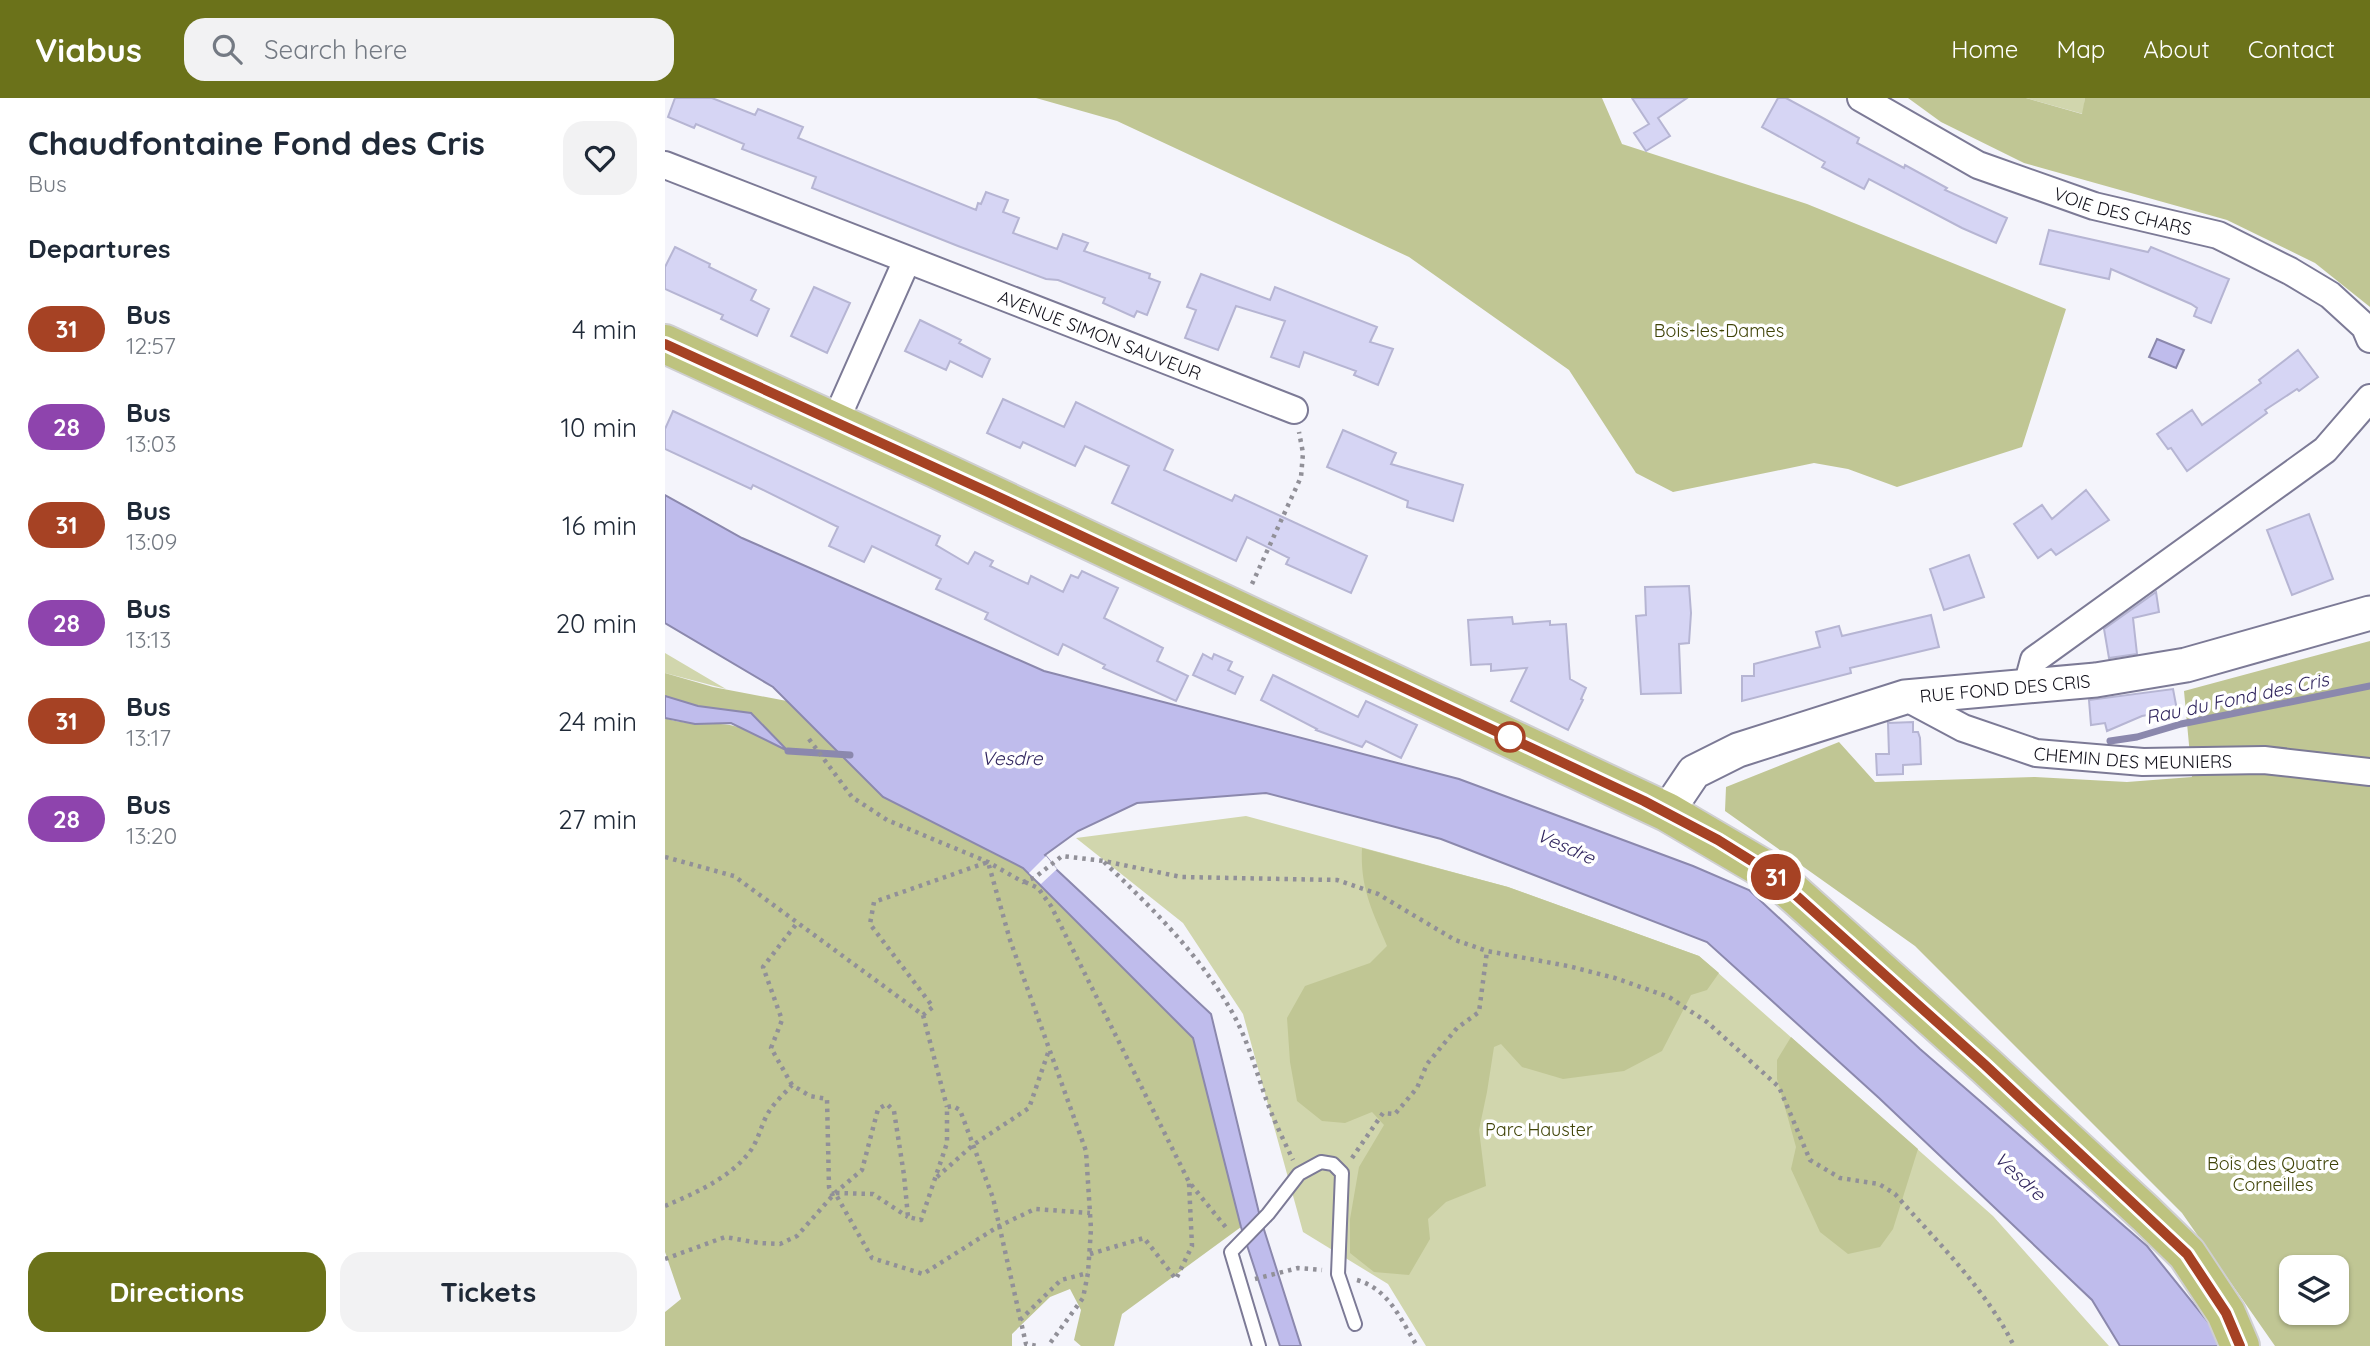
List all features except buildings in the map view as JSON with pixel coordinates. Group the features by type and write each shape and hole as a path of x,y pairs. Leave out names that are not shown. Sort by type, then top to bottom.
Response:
{"main road":[{"path":"665,344 1240,610 1667,812 1771,873 1985,1065 2187,1254 2226,1313 2240,1346"}],"street":[{"name":"VOIE DES CHARS","path":"1861,98 1977,165 2094,206 2218,235 2290,271 2330,295 2365,327 2370,339"},
{"name":"AVENUE SIMON SAUVEUR","path":"665,165 1294,410"},
{"path":"835,422 907,260"},
{"path":"2027,686 2034,660 2325,450 2370,398"},
{"name":"RUE FOND DES CRIS","path":"1667,812 1694,772 1738,750 1905,697 2096,680 2186,665 2370,614"},
{"name":"CHEMIN DES MEUNIERS","path":"1905,697 1963,729 2036,753 2143,762 2264,760 2370,772"}],"lane":[{"path":"1259,1346 1231,1252 1268,1214 1299,1174 1321,1162 1333,1164 1342,1173 1338,1274 1355,1324"}],"path":[{"path":"1240,610 1301,477 1303,453 1294,410"},
{"path":"809,739 852,797 887,820 988,862 1038,888 1051,906 1189,1182 1230,1232 1231,1252"},
{"path":"1023,882 1034,878 1062,856 1104,861 1181,877 1337,880 1378,894 1455,940 1487,951 1615,978 1669,997 1707,1022 1779,1087 1810,1160 1840,1178 1879,1184 1895,1194 1981,1292 2014,1346"},
{"path":"665,857 734,876 923,1016 947,1107 947,1143 921,1220 908,1217 873,1194 835,1194"},
{"path":"1104,861 1163,918 1233,1013 1252,1052 1269,1105 1299,1174"},
{"path":"923,1016 933,1007 870,924 873,902 988,862"},
{"path":"988,862 1010,940 1086,1151 1090,1213 1088,1273 1083,1298 1048,1346"},
{"path":"797,922 763,967 782,1020 771,1048 792,1085 810,1096 827,1099 829,1187 871,1258 923,1274 999,1226 1035,1209 1090,1213"},
{"path":"1342,1173 1383,1113 1395,1114 1417,1088 1427,1064 1457,1028 1479,1012 1487,951"},
{"path":"937,1177 973,1145 1029,1108 1049,1050"},
{"path":"665,1206 695,1193 748,1155 758,1140 769,1110 792,1085"},
{"path":"665,1259 725,1237 779,1244 797,1236 835,1194 862,1170 878,1109 887,1104 894,1111 908,1217"},
{"path":"947,1107 960,1110 993,1198 1026,1344 1038,1346"},
{"path":"1090,1254 1144,1238 1176,1279 1192,1246 1189,1182"},
{"path":"1255,1279 1298,1268 1318,1269 1371,1284 1388,1299 1417,1346"},
{"path":"1020,1320 1061,1280 1088,1273"}],"green space":[{"name":"Bois-les-Dames","path":"1036,98 1602,98 1622,144 1807,204 2066,309 2022,447 1897,487 1848,469 1814,463 1673,492 1636,473 1569,370 1409,257 1117,121"},
{"path":"1908,98 2026,98 2082,114 2085,98 2370,98 2370,307 2315,263 2227,220 2024,163 1941,122"},
{"path":"2026,98 2085,98 2083,114"},
{"name":"Bois des Quatre Corneilles","path":"2370,641 2370,1346 2275,1346 2182,1213 1915,946 1725,811 1726,787 1839,742 1875,782 2035,777 2127,782 2192,777 2184,691"},
{"path":"665,653 726,689 665,673"},
{"path":"665,673 713,687 787,701 883,797 1023,868 1193,1038 1241,1227 1122,1314 1114,1346 1081,1346 1074,1340 1081,1310 1070,1289 1050,1297 1012,1334 1012,1346 665,1346 665,1312 681,1299 665,1252 665,718 726,724 746,730 751,713 698,706 665,696"},
{"name":"Parc Hauster","path":"1246,816 1508,887 1699,956 1993,1216 2109,1346 1426,1346 1388,1284 1303,1232 1243,1014 1183,923 1076,838"},
{"path":"1362,848 1508,887 1699,956 1719,973 1707,990 1691,995 1662,1051 1624,1071 1563,1079 1522,1067 1501,1044 1494,1047 1479,1130 1486,1186 1446,1202 1428,1219 1430,1239 1409,1275 1374,1272 1350,1253 1350,1219 1359,1167 1384,1125 1372,1112 1345,1123 1322,1121 1297,1101 1290,1062 1287,1018 1305,986 1370,963 1387,946 1365,887"},
{"path":"1791,1037 1918,1149 1893,1229 1880,1247 1848,1254 1820,1232 1791,1169 1796,1147 1777,1079 1777,1060"}],"water":[{"path":"2157,339 2184,350 2176,368 2149,357"},
{"name":"Vesdre","path":"665,495 742,538 1044,671 1459,779 1693,866 1749,890 1920,1049 2147,1246 2213,1328 2219,1346 2120,1346 2092,1300 1879,1098 1707,942 1441,839 1266,793 1137,803 1078,831 1045,855 1057,870 1211,1014 1260,1217 1301,1346 1280,1346 1241,1227 1193,1038 1023,868 883,797 773,687 665,623"},
{"path":"665,696 698,706 751,713 788,751 731,723 695,724 665,718"}],"pier":[{"path":"1046,856 1057,869 1041,884 1029,873"}],"waterway":[{"name":"Rau du Fond des Cris","path":"2110,741 2370,686"},
{"path":"788,751 850,755"}],"bus line":[{"name":"31","path":"665,344 988,492 1667,812 1771,873 1985,1065 2187,1254 2226,1313 2240,1346"}]}
